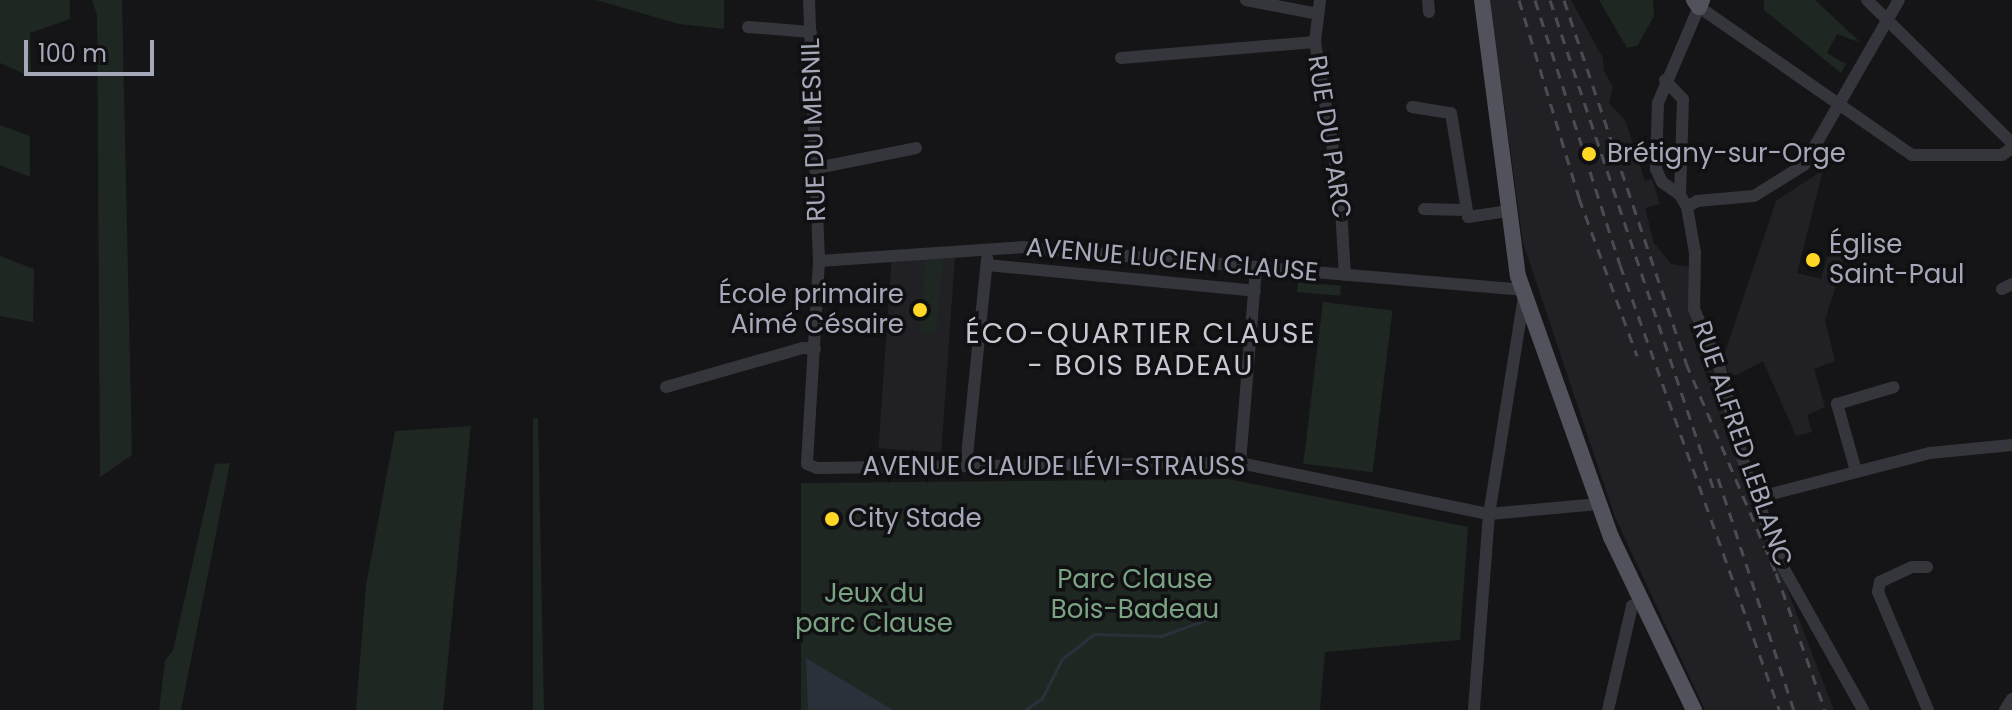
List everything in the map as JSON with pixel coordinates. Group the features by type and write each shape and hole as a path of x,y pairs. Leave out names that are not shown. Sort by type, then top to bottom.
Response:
{"main road":[{"path":"1482,0 1508,211 1525,290 1599,504 1694,710"}],"street":[{"name":"RUE DU MESNIL","path":"807,464 819,261 809,0"},
{"path":"1246,0 1318,14"},
{"name":"RUE DU PARC","path":"1320,0 1315,42 1340,192 1345,275"},
{"path":"1867,0 1888,20 2012,145 2002,155 1912,155 1841,108 1698,2 1659,100 1656,169 1662,182 1684,201 1697,201 1743,199 1782,181 1810,157 1841,108 1888,20 1899,0"},
{"path":"748,27 811,32"},
{"path":"1121,58 1315,42"},
{"name":"RUE ALFRED LEBLANC","path":"1665,80 1683,99 1681,144 1684,201 1695,253 1694,309 1720,369 1756,498 1797,596 1863,710"},
{"path":"1412,107 1451,113 1465,210 1471,217 1508,211"},
{"path":"817,168 916,148"},
{"path":"1424,209 1465,210"},
{"path":"966,466 989,247"},
{"name":"AVENUE LUCIEN CLAUSE","path":"819,261 989,247 1525,290"},
{"path":"987,265 1255,291"},
{"path":"1240,463 1256,267"},
{"path":"1474,710 1489,514 1525,290"},
{"path":"666,387 803,348 815,349"},
{"path":"1856,471 1837,404 1894,387"},
{"path":"1756,498 1930,453 2012,445"},
{"name":"AVENUE CLAUDE LÉVI-STRAUSS","path":"807,464 1240,463 1489,514 1599,504"},
{"path":"1927,567 1912,567 1880,582 1878,592 1928,710"},
{"path":"1608,710 1632,606 1644,600"},
{"path":"2005,710 2012,699"}],"shaded area":[{"path":"1490,0 1571,0 1603,58 1604,71 1613,86 1609,103 1625,120 1645,181 1652,179 1660,204 1645,208 1654,243 1671,264 1690,267 1692,317 1711,359 1751,496 1834,710 1705,710 1615,517 1523,243"},
{"path":"1823,170 1797,273 1821,279 1830,247 1846,255 1825,320 1835,361 1814,369 1825,407 1807,415 1812,432 1796,436 1763,361 1731,378 1723,358 1776,201"},
{"name":"École primaire Aimé Césaire","path":"892,252 955,256 941,453 878,448"},
{"path":"806,658 893,710 808,710"}],"green space":[{"path":"0,0 70,0 70,19 30,33 31,77 0,63"},
{"path":"92,0 122,0 132,455 100,477 97,15"},
{"path":"596,0 724,0 724,29 679,24"},
{"path":"1599,0 1653,0 1654,16 1638,45 1627,48"},
{"path":"1764,0 1815,0 1861,43 1837,34 1827,53 1846,64 1841,73 1764,10"},
{"path":"0,125 30,136 30,177 0,165"},
{"path":"0,256 34,269 33,322 0,316"},
{"path":"926,256 943,257 936,334 919,332"},
{"path":"1298,282 1341,286 1340,296 1297,292"},
{"path":"1323,302 1392,311 1373,472 1303,464"},
{"path":"538,418 544,710 533,710 533,419"},
{"path":"471,426 443,710 356,710 366,585 395,431"},
{"path":"230,463 181,710 159,710 165,661 173,650 215,464"},
{"name":"Parc Clause Bois-Badeau","path":"1228,479 1468,527 1460,640 1325,652 1320,710 801,710 801,483"}],"waterway":[{"path":"1025,710 1042,698 1062,659 1094,634 1161,636 1211,618"}],"railway":[{"path":"1519,0 1579,198 1637,356"},
{"path":"1535,0 1620,265 1779,710"},
{"path":"1550,0 1715,493"},
{"path":"1564,0 1686,363 1776,573 1825,710"},
{"path":"1718,478 1794,710"}],"place":[{"name":"Brétigny-sur-Orge","path":"1589,154"},
{"name":"Église Saint-Paul","path":"1813,260"},
{"name":"École primaire Aimé Césaire","path":"920,310"},
{"name":"City Stade","path":"832,519"}],"district":[{"name":"ÉCO-QUARTIER CLAUSE - BOIS BADEAU","path":"1141,350"}],"park label":[{"name":"Jeux du parc Clause","path":"874,609"}]}
